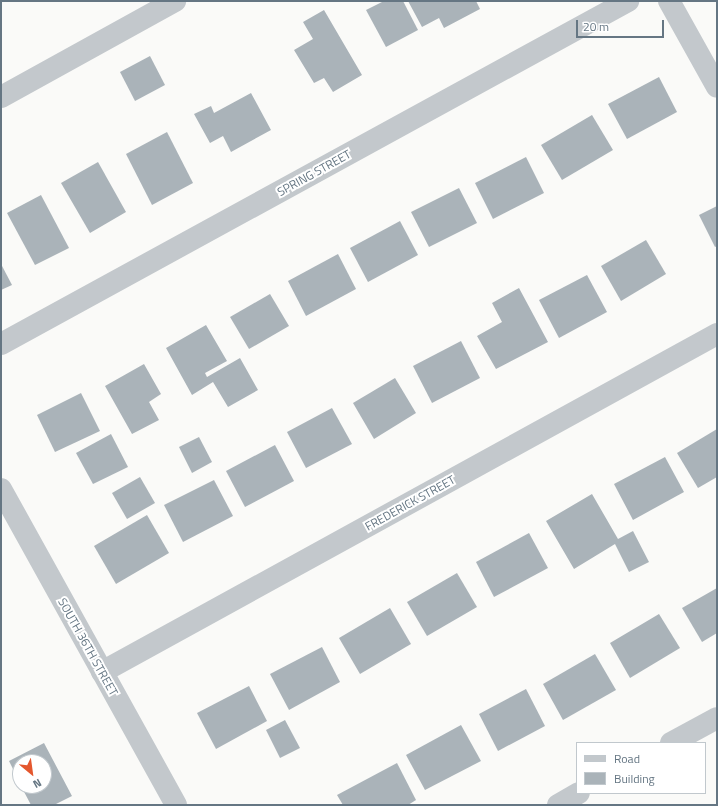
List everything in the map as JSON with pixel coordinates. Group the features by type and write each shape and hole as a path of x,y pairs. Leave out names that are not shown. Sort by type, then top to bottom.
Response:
{"street":[{"path":"1,97 174,1"},
{"name":"SPRING STREET","path":"1,344 628,1"},
{"path":"669,1 717,87"},
{"name":"FREDERICK STREET","path":"102,672 717,334"},
{"name":"SOUTH 36TH STREET","path":"1,489 176,805"},
{"path":"673,742 717,718"},
{"path":"558,805 578,794"}],"building":[{"path":"384,1 403,1 418,30 386,47 366,10"},
{"path":"408,1 476,1 480,9 444,28 439,18 422,27"},
{"path":"324,10 362,75 333,92 324,78 314,83 294,50 313,39 303,22"},
{"path":"150,56 165,85 135,101 120,72"},
{"path":"659,77 677,112 627,139 608,104"},
{"path":"251,93 271,130 231,152 223,136 210,143 194,114 211,106 214,113"},
{"path":"592,115 613,150 562,180 541,145"},
{"path":"167,132 193,183 152,205 126,154"},
{"path":"526,157 544,193 493,219 475,183"},
{"path":"98,162 126,212 90,233 61,183"},
{"path":"459,188 477,223 429,247 411,212"},
{"path":"41,195 69,248 35,265 7,213"},
{"path":"717,206 717,246 715,247 699,215"},
{"path":"400,221 418,255 368,282 350,248"},
{"path":"646,240 666,274 621,301 601,266"},
{"path":"338,254 356,289 306,316 288,281"},
{"path":"1,264 12,285 1,290"},
{"path":"587,275 607,312 559,338 539,300"},
{"path":"519,288 548,342 496,369 477,336 502,322 492,303"},
{"path":"270,294 289,326 249,349 230,317"},
{"path":"206,325 227,361 205,373 207,377 240,358 258,390 228,407 213,382 192,395 166,348"},
{"path":"461,341 480,378 432,403 413,366"},
{"path":"144,364 161,394 149,402 159,420 132,434 105,386"},
{"path":"395,378 416,413 374,439 353,403"},
{"path":"81,393 100,431 55,452 37,415"},
{"path":"332,408 352,444 306,468 287,432"},
{"path":"717,429 717,477 698,488 677,453"},
{"path":"111,434 128,467 93,484 76,453"},
{"path":"199,437 212,462 192,473 179,447"},
{"path":"275,445 294,481 245,507 226,471"},
{"path":"665,457 684,492 633,520 614,484"},
{"path":"140,477 155,503 127,519 112,493"},
{"path":"214,480 233,516 183,542 164,505"},
{"path":"592,494 618,539 633,531 649,562 629,572 615,544 574,569 546,521"},
{"path":"147,515 169,553 116,584 94,546"},
{"path":"529,533 548,568 494,597 476,562"},
{"path":"457,573 477,607 427,636 407,602"},
{"path":"717,588 717,633 702,642 682,608"},
{"path":"390,608 411,644 360,674 339,638"},
{"path":"659,614 680,648 630,678 610,643"},
{"path":"322,647 340,682 289,710 270,674"},
{"path":"595,654 616,690 563,720 543,684"},
{"path":"249,686 267,721 216,749 197,713"},
{"path":"526,689 545,726 498,751 479,714"},
{"path":"285,720 300,748 280,758 266,730"},
{"path":"461,725 481,761 425,790 406,755"},
{"path":"44,743 50,754 23,754"},
{"path":"52,758 72,796 54,805 31,805 25,794 52,794"},
{"path":"12,759 12,767 9,761"},
{"path":"397,763 416,800 408,805 343,805 337,795"}]}
